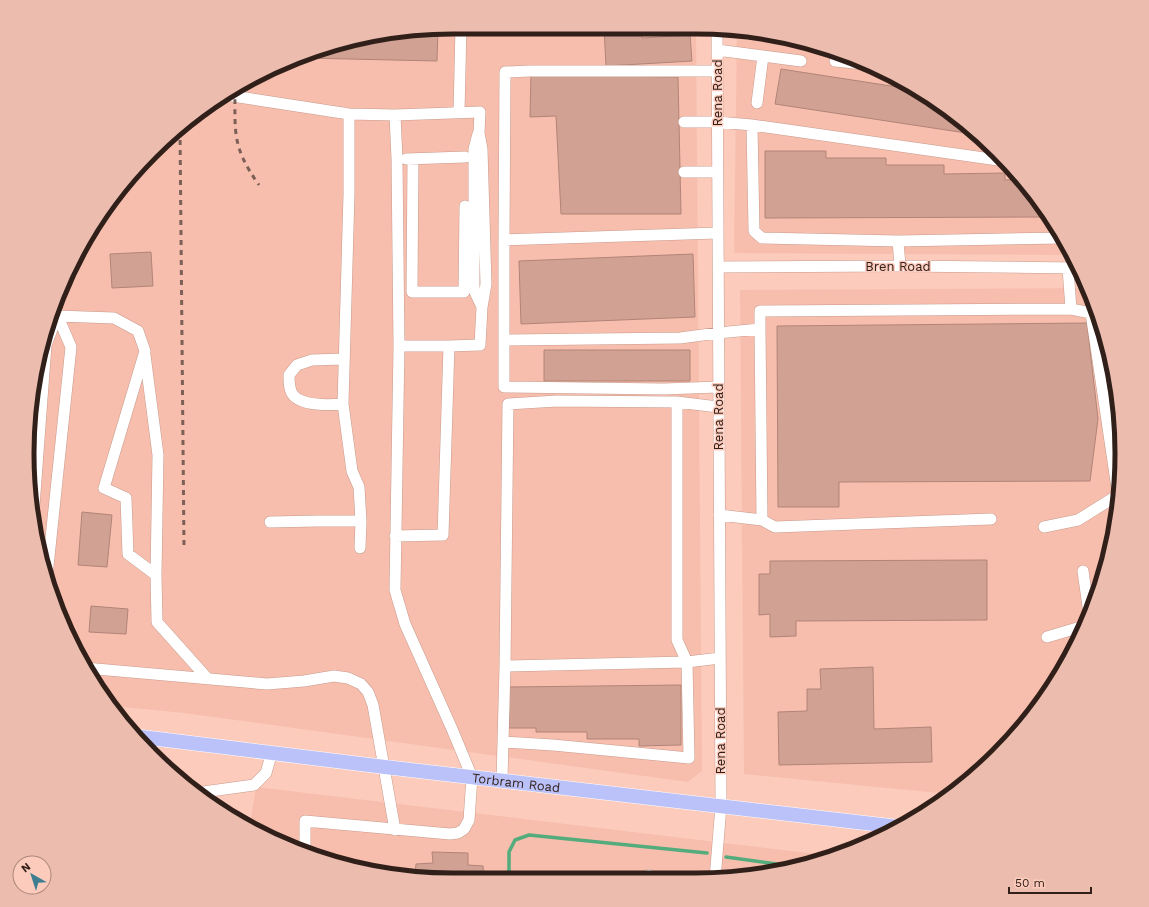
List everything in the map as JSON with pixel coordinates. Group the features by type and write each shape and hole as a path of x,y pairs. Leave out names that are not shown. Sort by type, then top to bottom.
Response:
{"main road":[{"name":"Torbram Road","path":"145,737 272,752 385,768 502,780 889,826"}],"street":[{"path":"459,112 461,34"},
{"name":"Rena Road","path":"716,872 721,806 717,35"},
{"path":"717,50 801,61"},
{"path":"757,104 763,56"},
{"path":"835,61 846,62"},
{"path":"717,71 505,72 504,387 664,389 718,387"},
{"path":"233,97 349,114 480,112 479,133 482,149 486,284 482,307 480,345 399,346"},
{"path":"349,114 349,194 343,404 352,471 359,488 361,521 360,548"},
{"path":"305,846 306,820 394,830 450,834 458,833 464,829 469,820 472,777 400,609 395,590 399,346 397,159 395,114"},
{"path":"684,122 717,122 752,125 994,159"},
{"path":"752,125 754,231 762,238 898,241 1055,238"},
{"path":"397,159 465,156"},
{"path":"413,159 412,292 464,292 465,206"},
{"path":"684,172 717,172"},
{"path":"504,240 718,233"},
{"path":"898,241 900,266"},
{"name":"Bren Road","path":"718,266 1071,267"},
{"path":"1071,309 1074,272"},
{"path":"762,520 760,310 1071,309 1091,314 1114,470"},
{"path":"58,313 114,318 138,331 145,351 158,455 156,575 157,622 207,678"},
{"path":"48,563 70,347 57,316"},
{"path":"504,340 680,338 760,330"},
{"path":"395,536 443,535 449,346"},
{"path":"145,351 104,488 126,498 128,554 156,575"},
{"path":"36,486 45,359"},
{"path":"343,404 306,402 294,396 290,387 289,375 297,364 307,361 344,359"},
{"path":"502,780 506,666 508,404 557,401 677,402 718,407"},
{"path":"503,742 553,745 689,758 687,662 677,640 677,402"},
{"path":"1044,527 1078,520 1112,498"},
{"path":"719,515 762,520 775,527 991,518"},
{"path":"270,522 361,521"},
{"path":"1083,570 1087,602"},
{"path":"1046,637 1077,628"},
{"path":"506,666 687,662 720,658"},
{"path":"94,669 267,684 304,681 334,676 348,678 361,684 368,692 373,704 385,768 394,830"},
{"path":"206,792 254,785 266,773 272,752"}],"shaded area":[{"path":"696,34 702,771 688,782 184,713 119,707 105,687 77,639 56,588 48,562 38,508 34,454 35,426 42,372 48,345 56,319 77,268 105,220 121,198 138,177 177,138 220,105 268,77 319,56 345,48 372,42 426,35"},
{"path":"737,37 777,42 830,56 881,77 929,105 972,138 1011,177 1044,220 1065,255 734,253"},
{"path":"1081,288 1083,293 1101,345 1107,372 1114,426 1114,481 1107,535 1101,562 1093,588 1072,639 1044,687 1011,730 992,750 972,769 941,793 744,774 740,290"},
{"path":"256,787 818,855 777,865 723,872 426,872 372,865 345,859 293,841 251,821"}],"building":[{"path":"604,34 642,34 642,38 690,35 692,61 606,66"},
{"path":"438,35 437,61 313,58 345,48 372,42"},
{"path":"781,69 900,87 929,105 966,133 775,104"},
{"path":"531,75 678,77 681,214 561,214 556,116 530,117"},
{"path":"765,151 826,151 826,158 886,158 886,165 944,165 944,174 1005,173 1005,180 1013,179 1042,217 765,218"},
{"path":"151,252 153,286 112,288 110,254"},
{"path":"693,254 695,317 521,324 519,261"},
{"path":"1087,323 1098,419 1090,481 839,482 839,507 778,507 777,326"},
{"path":"544,350 690,350 690,381 544,381"},
{"path":"82,512 112,515 107,567 78,565"},
{"path":"987,560 987,620 796,621 796,636 770,637 770,614 759,615 759,574 770,574 770,561"},
{"path":"91,606 128,609 126,634 89,632"},
{"path":"873,667 874,729 931,727 932,762 779,765 778,712 807,711 807,689 821,689 820,669"},
{"path":"681,685 681,745 639,746 639,739 587,739 587,732 536,732 536,728 509,728 509,687"},
{"path":"432,852 468,853 468,865 483,866 484,873 415,871 416,864 433,863"}],"waterway":[{"path":"509,873 509,852 515,840 529,835 707,853"},
{"path":"726,857 780,864"}],"railway":[{"path":"235,96 235,129 237,139 244,160 259,185"},
{"path":"180,136 184,548"}]}
